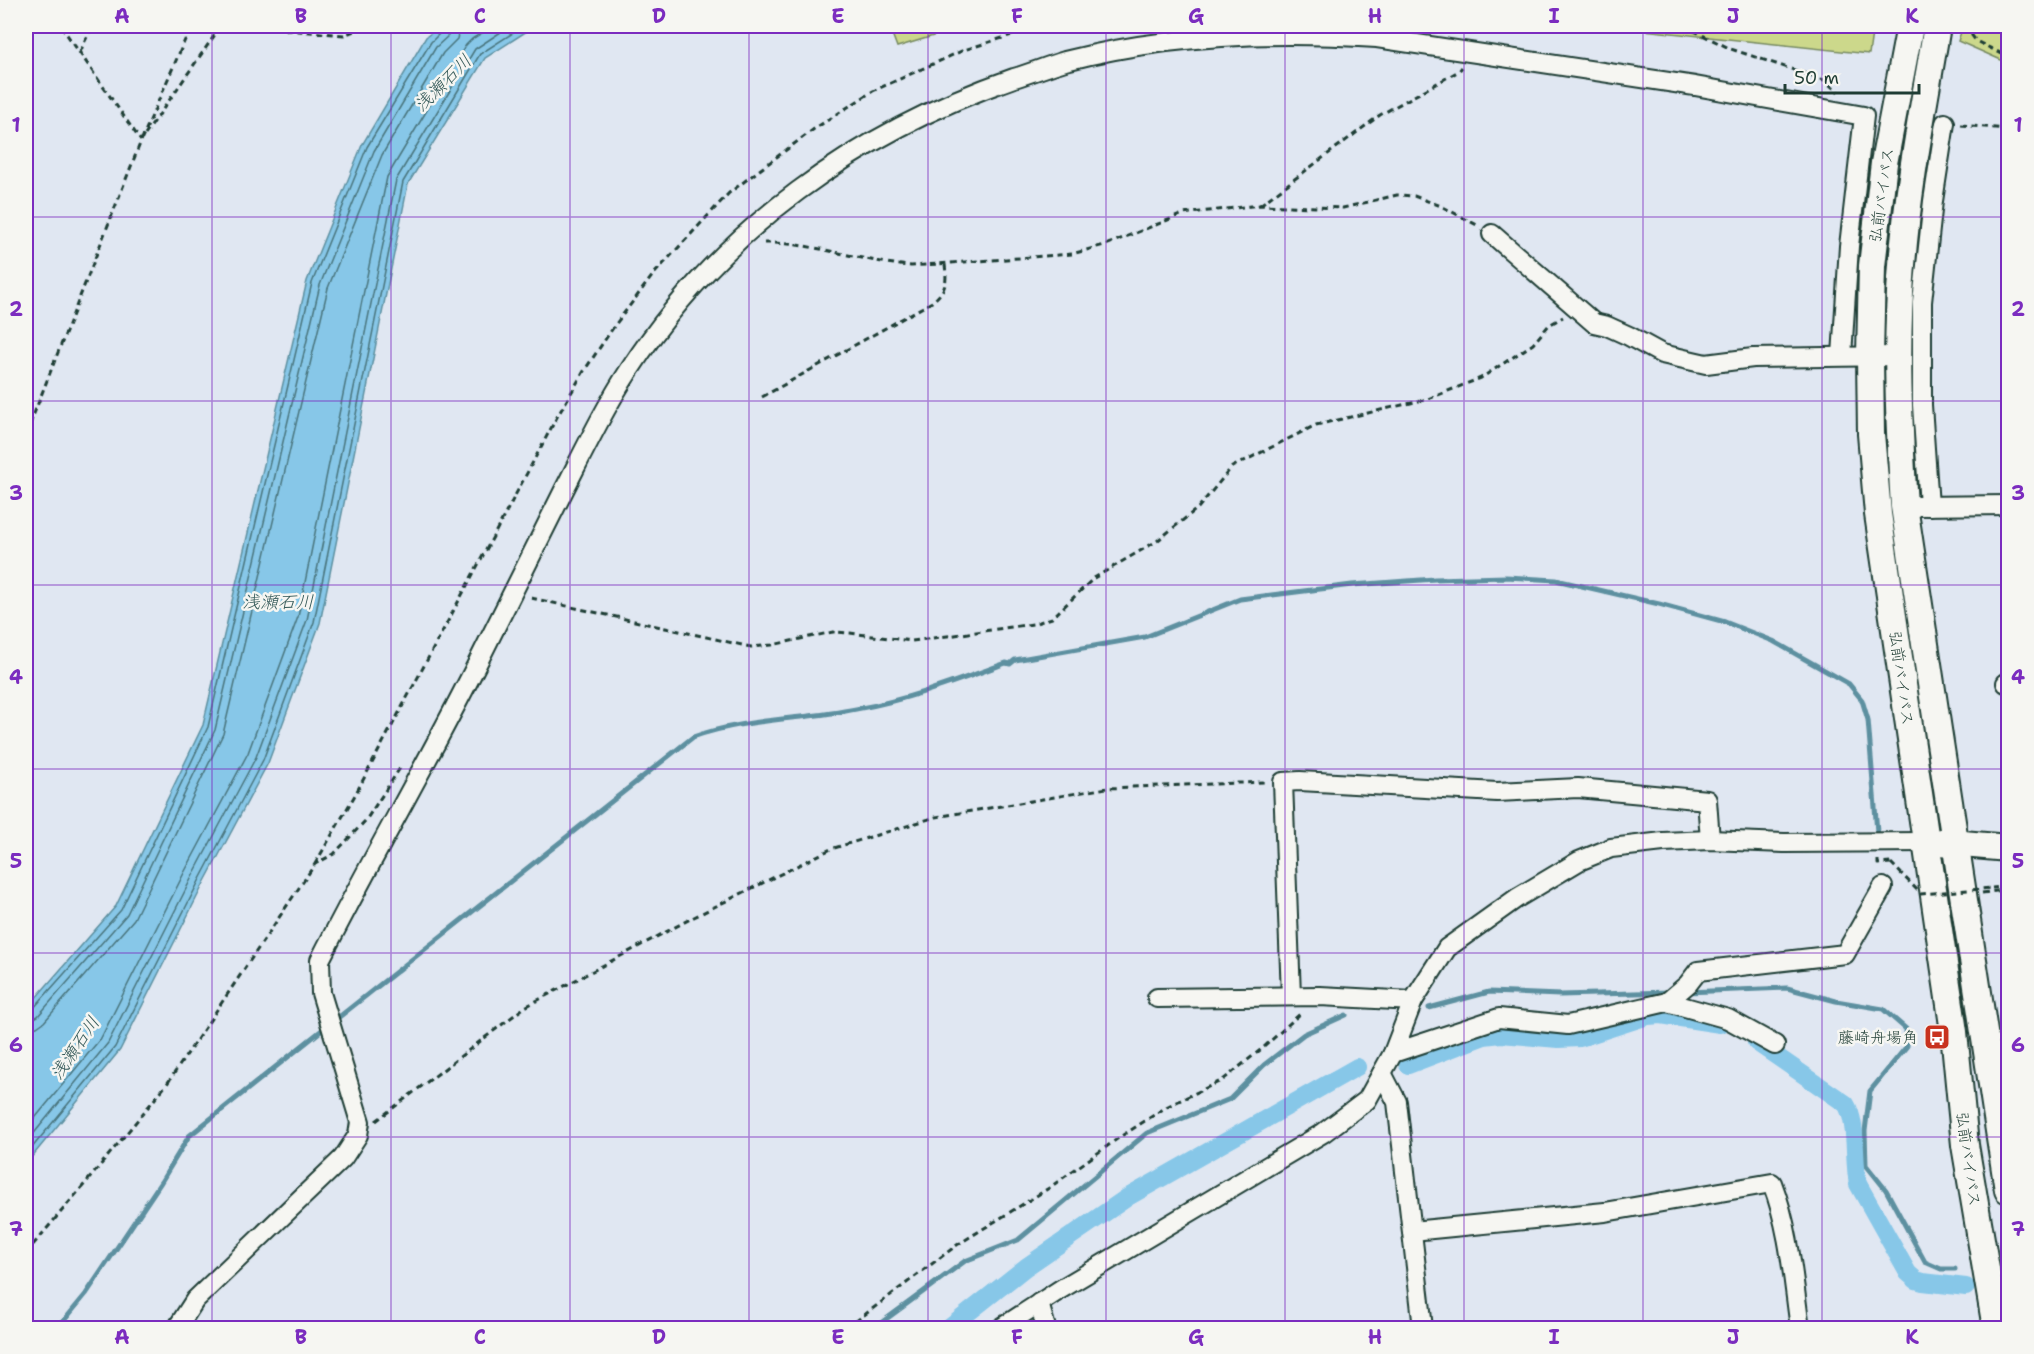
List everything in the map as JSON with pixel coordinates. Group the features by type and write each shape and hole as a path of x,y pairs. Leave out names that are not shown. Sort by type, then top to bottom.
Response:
{"highway":[{"name":"弘前バイパス","path":"1910,26 1884,163 1872,266 1870,434 1878,514 1953,1032 1965,1145 1996,1329"},
{"name":"弘前バイパス","path":"1937,26 1910,188 1902,265 1898,356 1899,432 1917,506 1954,842 2008,1190"},
{"path":"1925,842 1954,842 2008,848"}],"street":[{"path":"177,1329 195,1300 343,1158 358,1135 360,1122 321,993 320,960 437,742 596,429 629,370 687,293 739,239 786,199 832,166 883,135 933,110 991,86 1064,61 1125,48 1260,35 1377,38 1695,86 1864,116 1849,246 1842,356"},
{"path":"1945,123 1932,201 1922,302 1922,405 1917,506 2008,505"},
{"path":"1492,234 1594,322 1629,336 1662,354 1706,364 1753,358 1898,356"},
{"path":"1291,996 1283,782 1497,792 1578,788 1707,801 1710,840"},
{"path":"1001,1329 1039,1303 1332,1126 1367,1100 1393,1053 1413,1001 1447,948 1517,898 1579,861 1611,848 1663,842 1710,840 1784,843 1925,842"},
{"path":"1393,1053 1500,1018 1568,1025 1667,1002 1688,984 1698,971 1845,954 1883,887"},
{"path":"1157,998 1320,996 1413,1001"},
{"path":"1667,1002 1728,1019 1775,1045"},
{"path":"1382,1073 1397,1101 1423,1329"},
{"path":"1412,1231 1605,1212 1772,1183 1787,1235 1800,1329"},
{"path":"1039,1303 1046,1329"}],"path":[{"path":"62,26 141,141"},
{"path":"80,52 92,26"},
{"path":"26,434 141,141 191,26"},
{"path":"141,141 221,26"},
{"path":"276,26 288,30 344,35 367,26"},
{"path":"1684,26 1731,49 1824,80 1840,94"},
{"path":"1965,26 1976,40 2008,57"},
{"path":"1260,205 1380,115 1459,71 1474,52"},
{"path":"1945,123 2008,129"},
{"path":"739,239 753,243 781,242 810,246 885,264 911,266 945,264 1072,254 1107,244 1183,214 1260,205 1343,208 1397,195 1414,196 1441,206 1492,234"},
{"path":"762,397 932,302 944,289 947,280 945,264"},
{"path":"512,593 751,647 772,645 833,632 912,641 1033,624 1052,618 1094,578 1157,541 1198,508 1232,467 1316,425 1428,399 1481,378 1533,344 1549,325 1578,310"},
{"path":"26,1252 167,1084 315,864 334,854 366,820 403,764"},
{"path":"358,1135 525,1007 831,849 936,817 1107,788 1283,782"},
{"path":"1891,863 1921,894 2003,887 2004,890 1980,893"},
{"path":"847,1329 957,1245 1049,1188 1119,1137 1168,1106 1223,1080 1264,1047 1320,996"}],"green space":[{"path":"889,26 966,26 897,47"},
{"path":"1605,26 1873,26 1869,54"},
{"path":"1963,26 2008,26 2008,63 1958,41"}],"water":[{"name":"浅瀬石川","path":"440,26 535,26 485,58 408,184 320,623 268,763 204,883 120,1050 26,1164 26,1009 116,906 203,725 307,281 362,145 426,37"}],"waterway":[{"path":"334,1021 693,737 733,726 836,713 894,701 1006,663 1010,664 1015,660 1145,637 1240,599 1352,585 1506,577 1556,580 1725,622 1773,641 1849,684 1862,700 1868,720 1877,832"},
{"path":"1686,992 1787,988 1836,1001 1883,1009 1906,1029 1907,1046 1870,1091 1865,1131 1866,1165 1886,1190 1925,1262 1941,1269 1955,1269"},
{"path":"1429,1008 1489,992 1560,995 1671,992"},
{"path":"874,1328 965,1261 1018,1240 1147,1133 1230,1099 1264,1065 1304,1034 1346,1015"},
{"path":"1408,1065 1484,1036 1501,1034 1558,1039 1580,1038 1648,1016 1661,1015 1720,1024"},
{"path":"58,1328 86,1294 189,1136 327,1026"},
{"path":"1756,1042 1846,1104 1854,1132 1858,1184 1908,1273 1916,1280 1923,1282 1966,1287"},
{"path":"949,1328 1026,1267 1128,1197 1357,1067"}],"place":[{"name":"藤崎舟場角","path":"1937,1037"}]}
